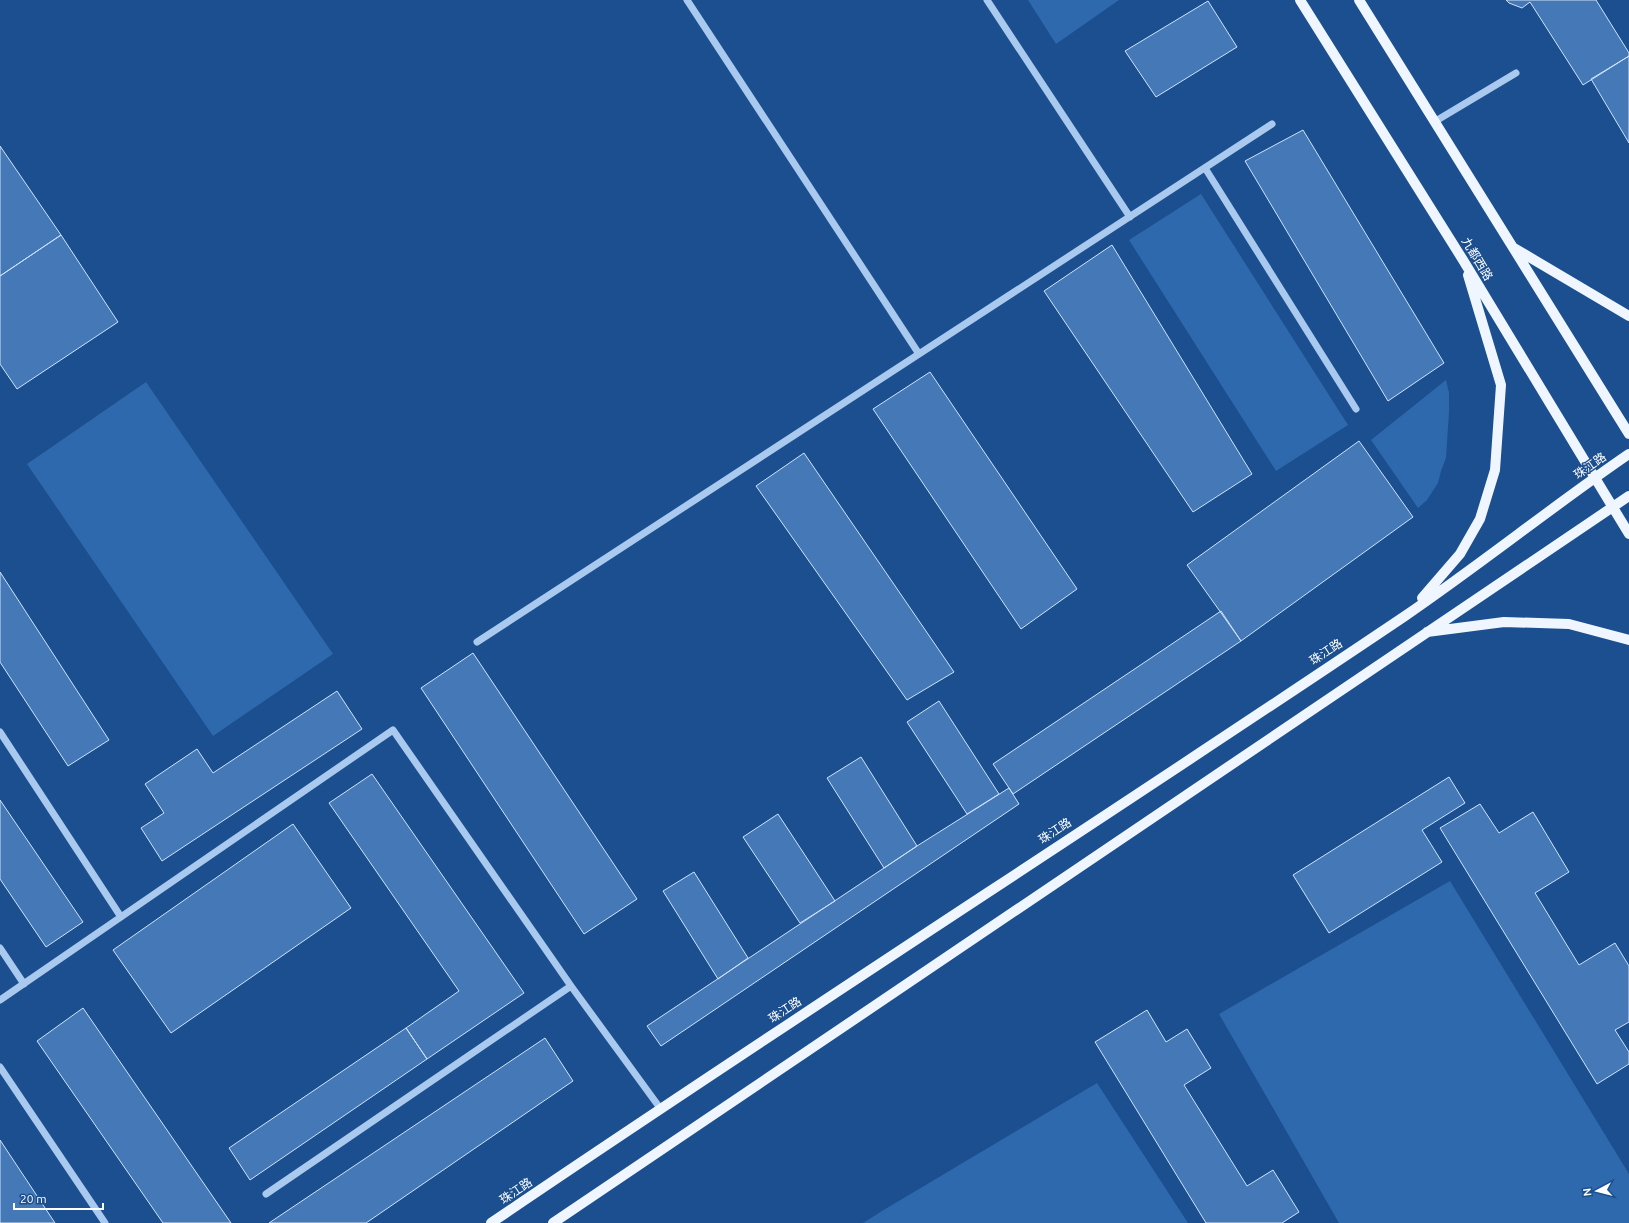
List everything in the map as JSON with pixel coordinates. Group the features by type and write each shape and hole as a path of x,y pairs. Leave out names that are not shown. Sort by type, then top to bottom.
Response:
{"main road":[{"name":"九都西路","path":"1300,0 1463,260 1629,534"},
{"path":"1359,0 1629,434"},
{"path":"1512,248 1629,316"},
{"path":"1409,613 1460,554 1480,519 1495,470 1501,385 1463,260"},
{"name":"珠江路","path":"491,1223 660,1108 1409,613 1629,454"},
{"path":"553,1223 1425,632 1629,496"},
{"path":"1425,632 1504,622 1569,624 1629,640"}],"lane":[{"path":"687,0 919,354"},
{"path":"987,0 1130,216"},
{"path":"1434,122 1516,73"},
{"path":"477,642 1272,124"},
{"path":"1205,168 1356,409"},
{"path":"0,1000 393,730 571,986 660,1108"},
{"path":"0,732 121,917"},
{"path":"0,948 24,984"},
{"path":"266,1194 571,986"},
{"path":"0,1067 105,1223"}],"shaded area":[{"path":"1028,0 1119,0 1056,44"},
{"path":"1201,194 1348,425 1276,471 1129,240"},
{"path":"1446,380 1449,393 1449,412 1446,458 1438,483 1427,500 1418,508 1371,440"},
{"path":"146,382 333,654 213,736 27,464"},
{"path":"1450,881 1629,1174 1629,1223 1339,1223 1219,1014"},
{"path":"1097,1083 1188,1223 863,1223 882,1211"}],"building":[{"path":"1506,0 1596,0 1629,53 1629,56 1583,85 1530,2 1522,8 1509,3"},
{"path":"1208,1 1237,47 1156,97 1125,51"},
{"path":"1629,56 1629,143 1591,79"},
{"path":"1303,130 1444,363 1388,401 1245,161"},
{"path":"0,146 61,235 0,276"},
{"path":"61,235 118,322 17,389 0,364 0,276"},
{"path":"1112,245 1252,474 1193,512 1044,291"},
{"path":"930,372 1077,589 1021,629 873,409"},
{"path":"1359,441 1413,517 1241,641 1187,565"},
{"path":"804,453 954,672 907,700 756,486"},
{"path":"0,572 109,740 68,766 0,662"},
{"path":"1221,611 1241,641 1013,794 993,764"},
{"path":"473,653 637,899 584,934 421,688"},
{"path":"337,691 362,729 162,861 141,828 164,813 145,784 197,749 213,773"},
{"path":"939,701 999,794 967,814 907,722"},
{"path":"861,757 917,846 884,868 827,778"},
{"path":"372,774 524,993 427,1059 406,1028 459,991 329,803"},
{"path":"1449,777 1465,803 1422,830 1442,862 1329,933 1293,875"},
{"path":"1009,788 1019,804 661,1046 647,1026 917,846"},
{"path":"0,800 83,922 46,947 0,879"},
{"path":"1480,804 1499,833 1533,812 1569,872 1535,893 1579,965 1615,943 1629,966 1629,1022 1615,1030 1629,1052 1629,1064 1597,1084 1440,828"},
{"path":"778,814 835,901 800,923 743,837"},
{"path":"293,824 351,908 171,1033 113,950"},
{"path":"694,872 748,958 718,979 663,891"},
{"path":"83,1008 231,1223 163,1223 37,1041"},
{"path":"1147,1010 1166,1042 1187,1029 1211,1068 1184,1085 1247,1186 1273,1170 1299,1212 1282,1223 1206,1223 1095,1042"},
{"path":"406,1028 427,1059 250,1180 229,1148"},
{"path":"545,1038 573,1081 366,1223 269,1223"},
{"path":"0,1140 55,1223 0,1223"}]}
